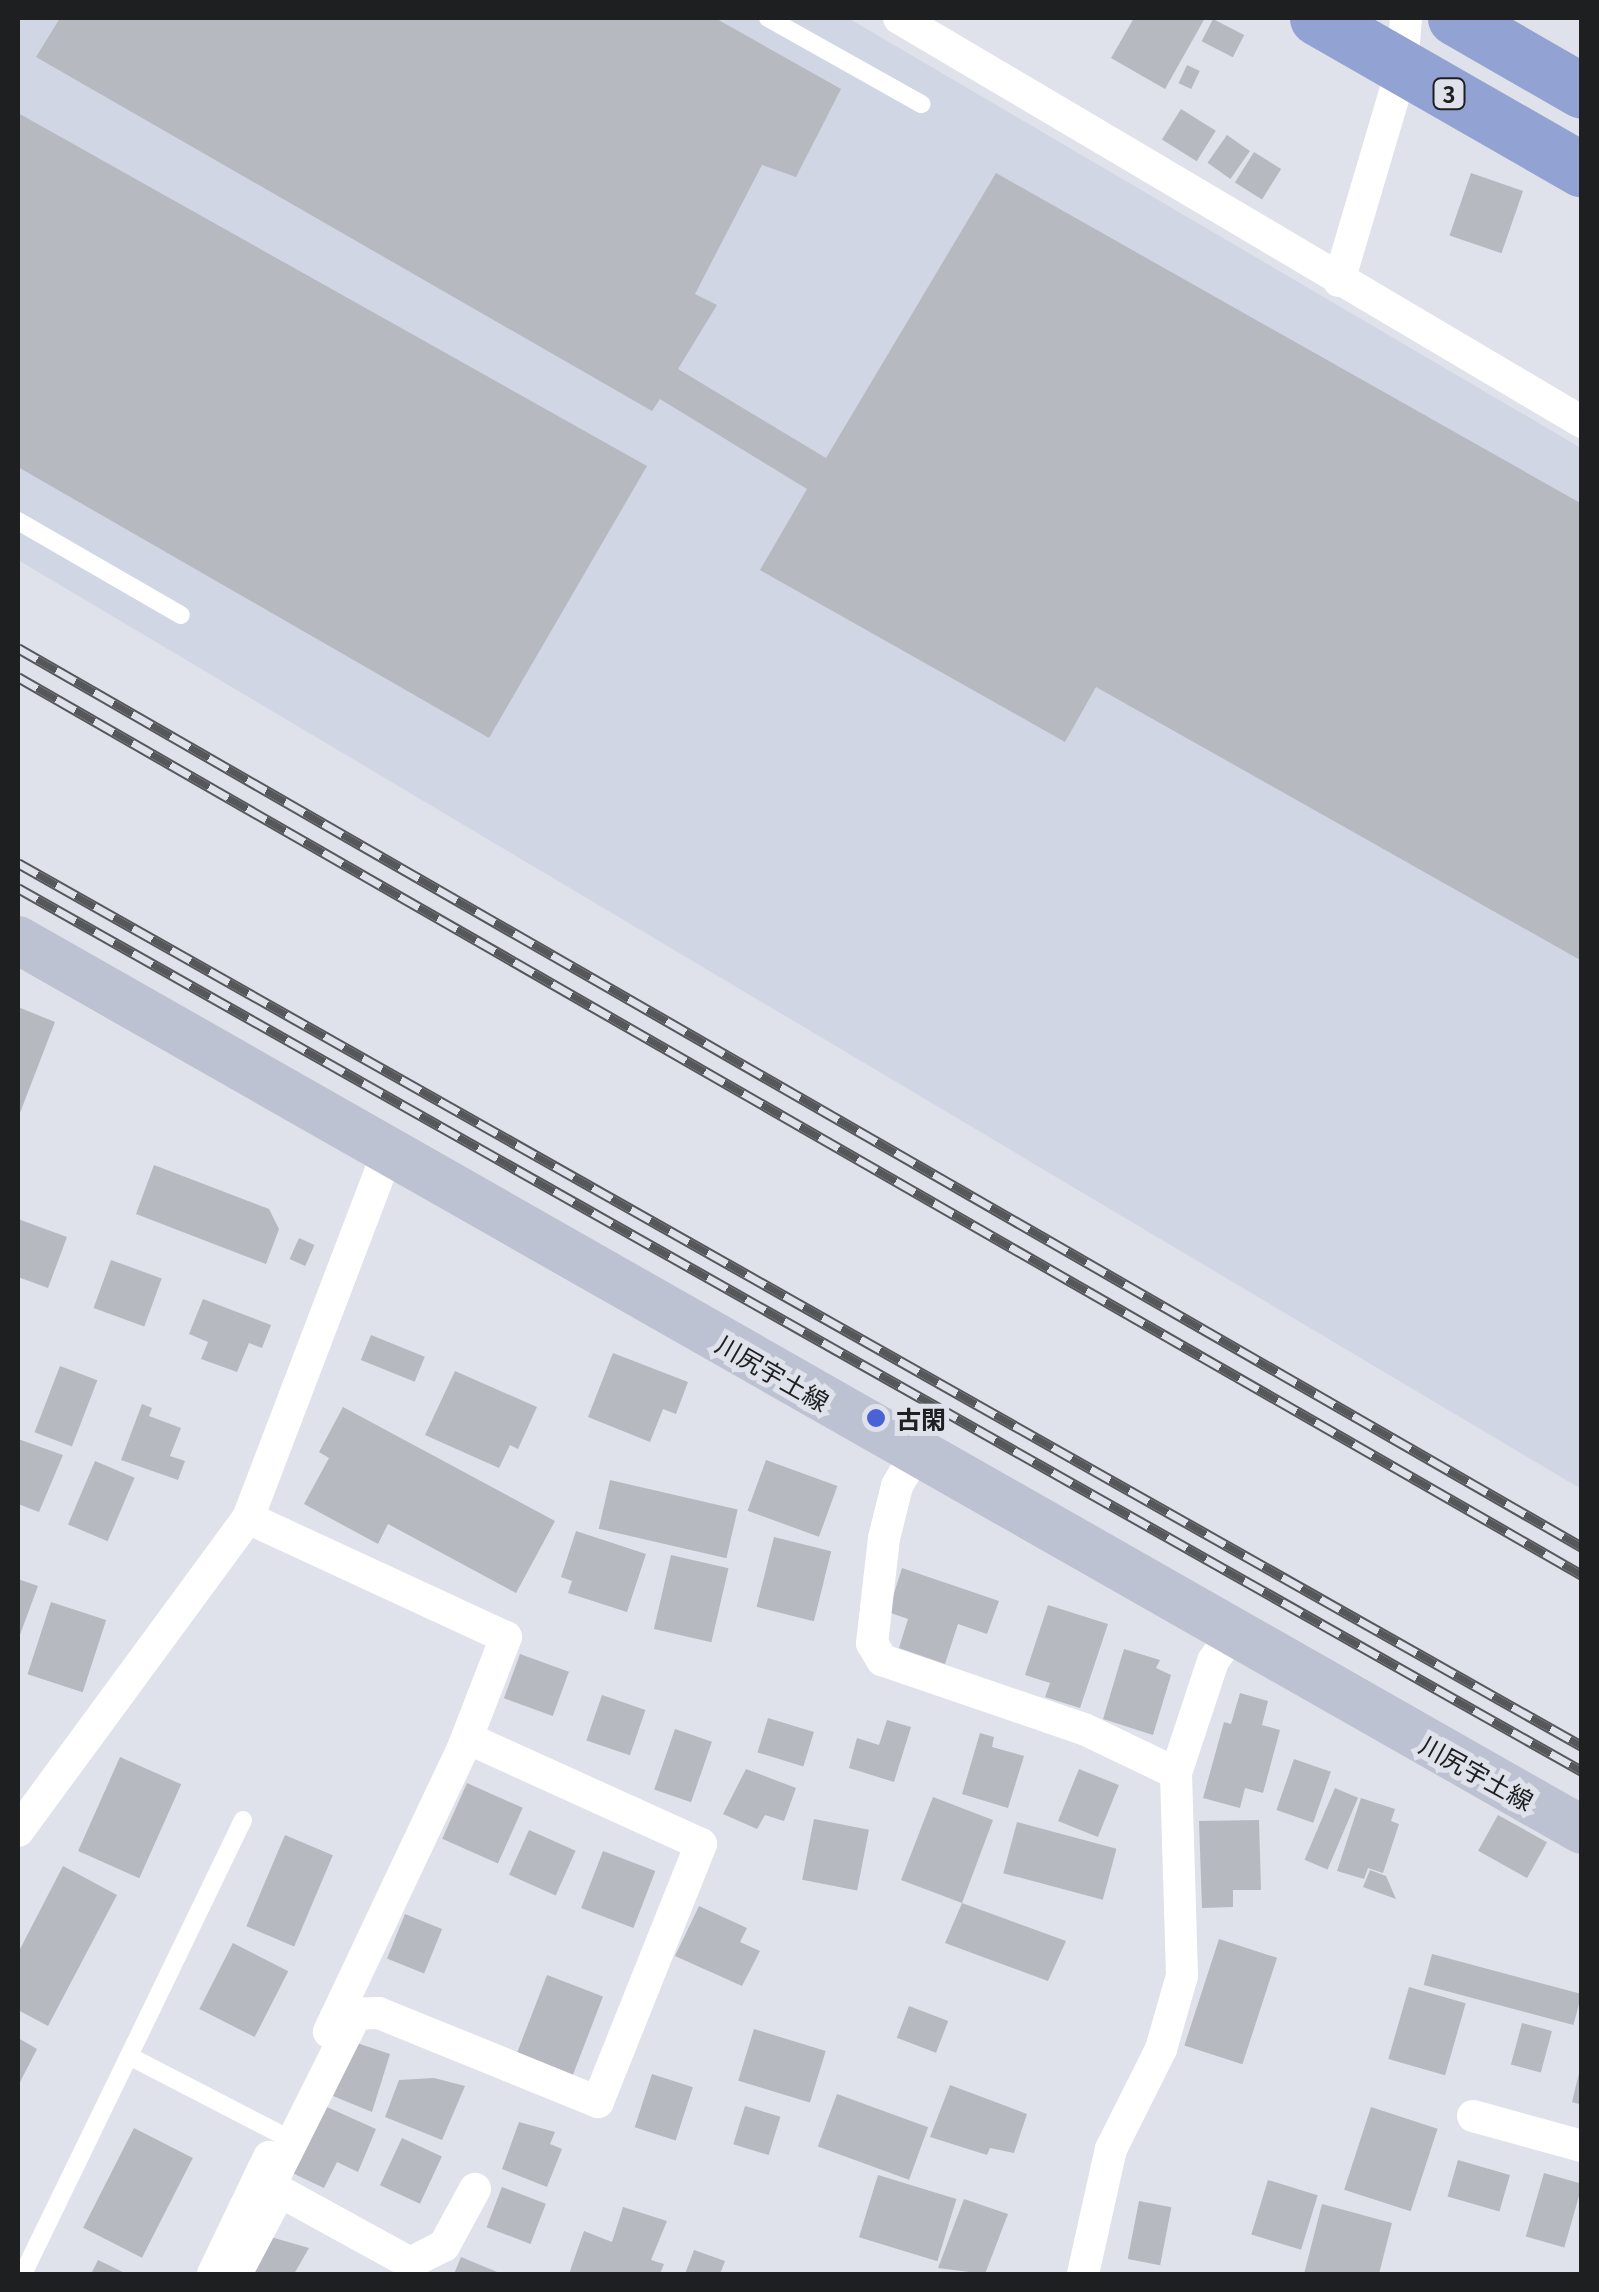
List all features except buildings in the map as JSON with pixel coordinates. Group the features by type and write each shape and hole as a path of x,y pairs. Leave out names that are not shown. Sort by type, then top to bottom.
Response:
{"highway":[{"name":"3","path":"1318,18 1404,43 1582,170"},
{"path":"1455,18 1582,91"}],"main road":[{"name":"川尻宇土線","path":"18,940 1231,1635 1582,1830"}],"street":[{"path":"899,18 1582,422"},
{"path":"1340,282 1404,43"},
{"path":"18,1831 248,1518 388,1151"},
{"path":"916,1454 898,1486 884,1538 872,1643 882,1660 1084,1729 1176,1773"},
{"path":"213,2274 467,1738 506,1636 248,1518"},
{"path":"1083,2274 1112,2149 1161,2050 1182,1976 1176,1773 1213,1662 1231,1635"},
{"path":"467,1738 701,1844 598,2102 380,2013 356,2014 270,2186 410,2262 444,2246 474,2189"},
{"path":"1473,2116 1582,2146"},
{"path":"236,2274 280,2191"}],"lane":[{"path":"768,18 921,104"},
{"path":"18,521 181,615"},
{"path":"23,2274 243,1820"},
{"path":"130,2056 280,2134"}],"shaded area":[{"path":"18,18 848,18 1581,448 1581,1489 18,560"}],"railway":[{"path":"18,648 1582,1547"},
{"path":"18,677 1582,1575"},
{"path":"18,863 1582,1746"},
{"path":"18,888 1582,1771"}],"place":[{"name":"古閑","path":"876,1418"}]}
